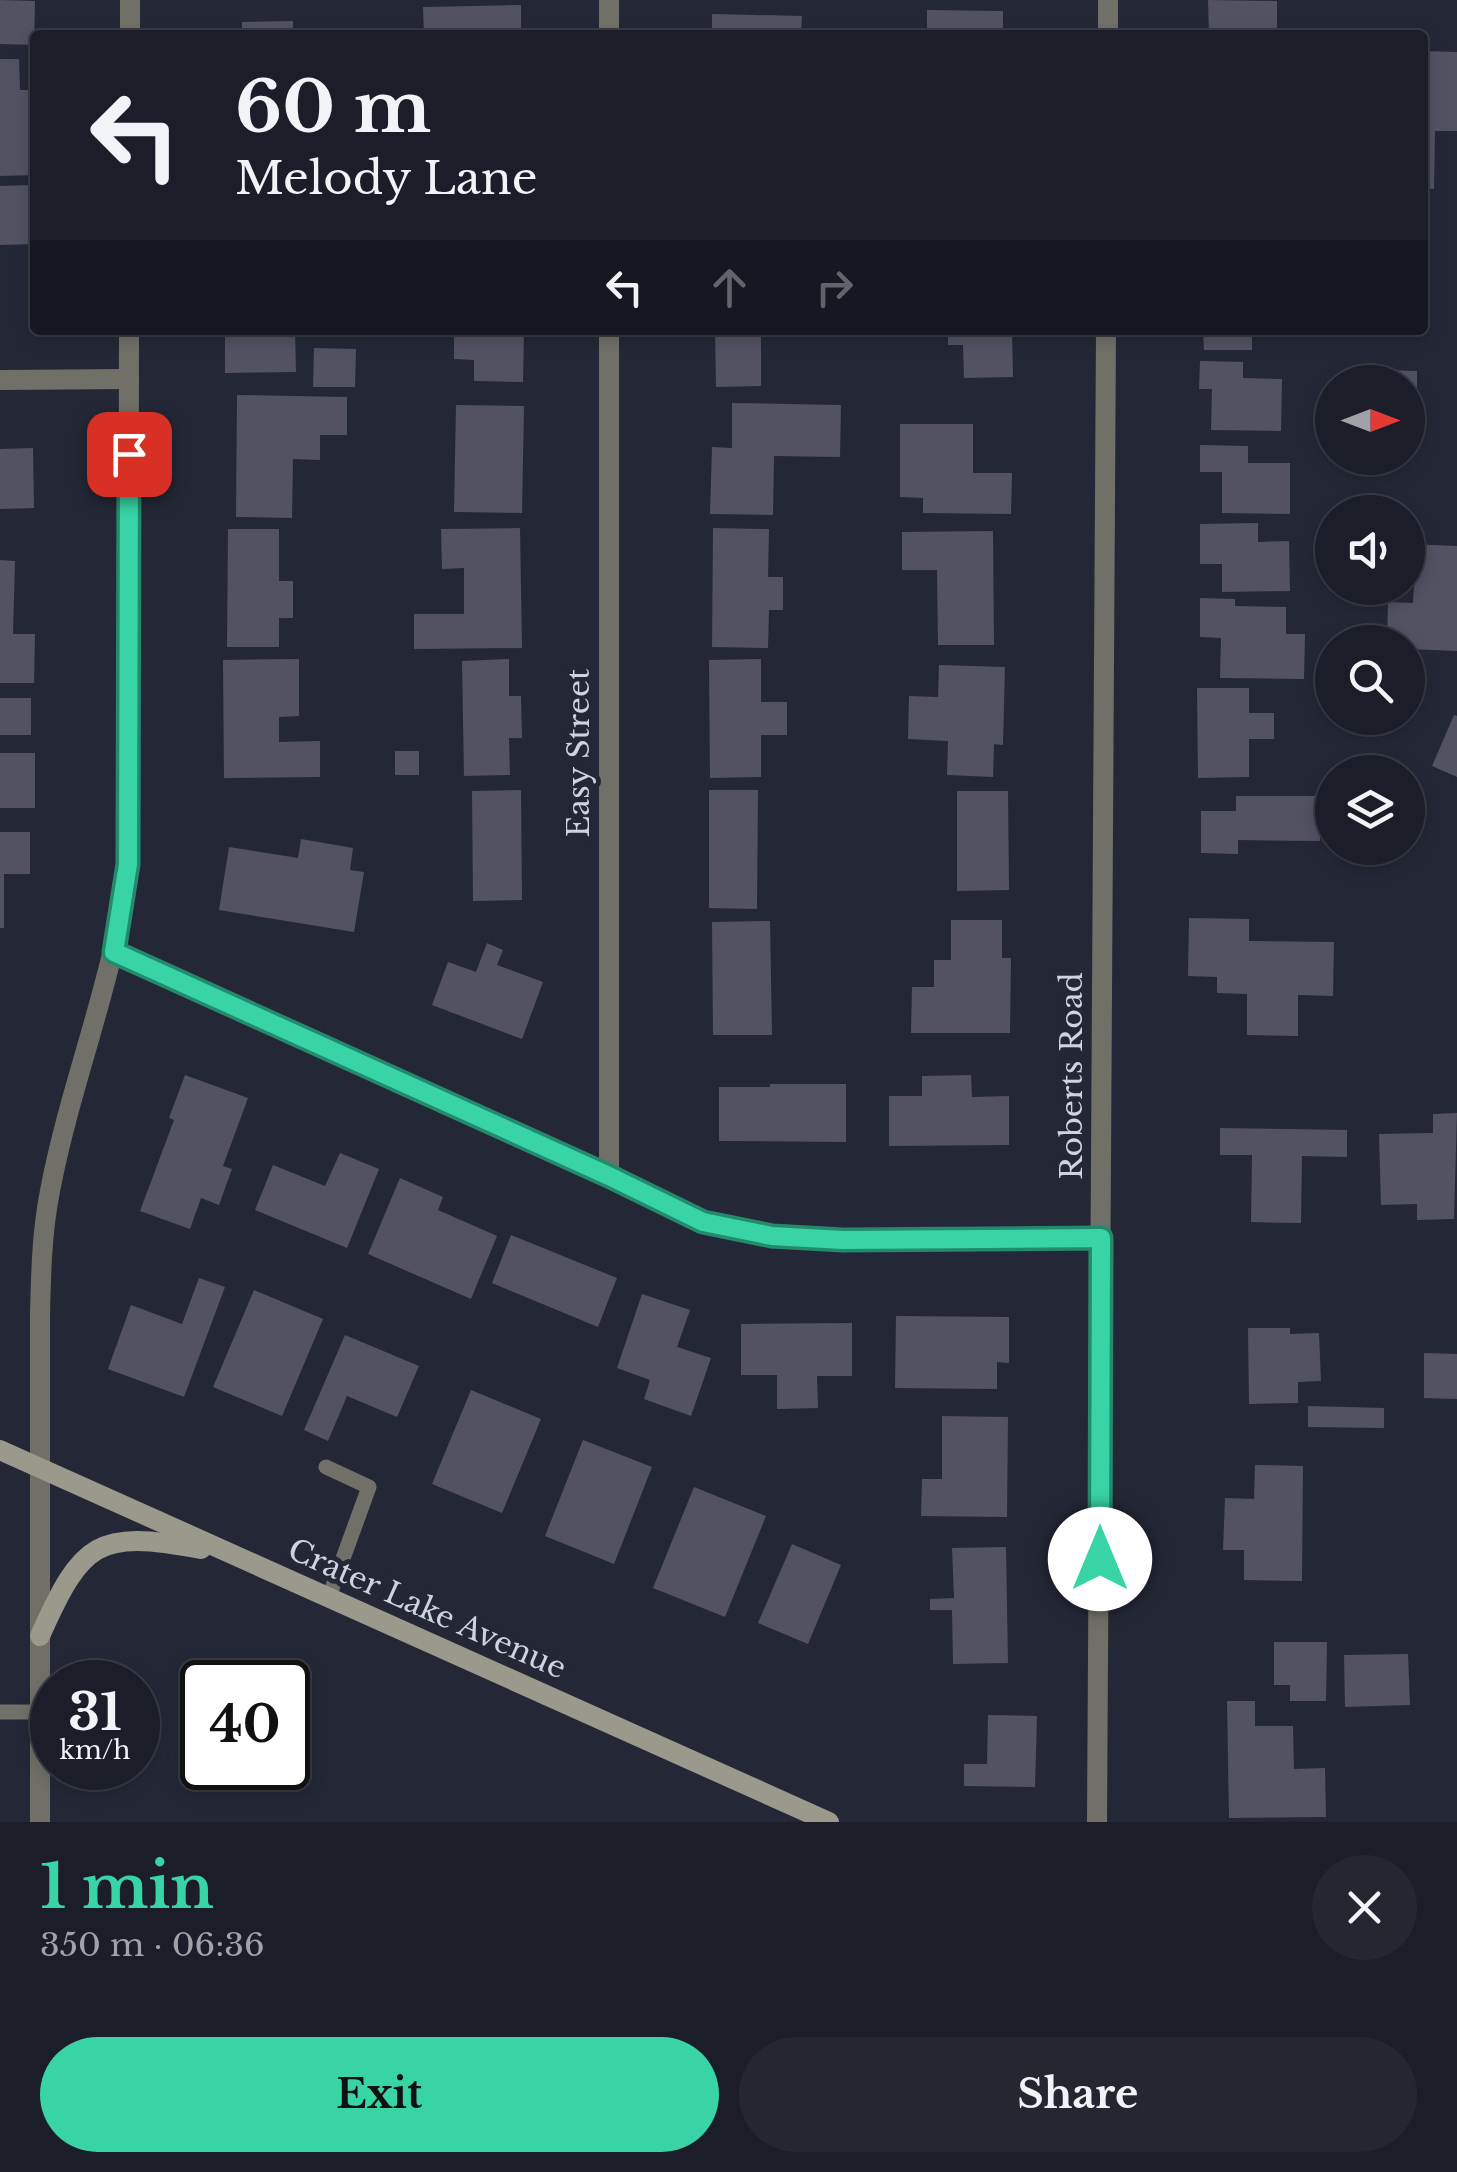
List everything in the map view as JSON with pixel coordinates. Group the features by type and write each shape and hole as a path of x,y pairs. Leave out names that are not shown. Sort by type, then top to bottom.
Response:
{"main road":[{"name":"Crater Lake Avenue","path":"0,1450 829,1822"},
{"path":"40,1636 63,1584 79,1562 98,1550 142,1539 236,1556"}],"street":[{"path":"130,0 130,30"},
{"path":"609,0 609,30"},
{"path":"1108,0 1108,30"},
{"path":"40,1660 42,1247 50,1190 114,952 128,864 129,335"},
{"name":"Easy Street","path":"609,335 609,1176"},
{"name":"Roberts Road","path":"1097,1822 1106,335"},
{"path":"0,380 129,379"},
{"path":"114,952 703,1222 772,1236 843,1240 1101,1238"},
{"path":"40,1790 40,1822"}],"lane":[{"path":"326,1468 370,1487 329,1597"},
{"path":"0,1712 30,1712"}],"building":[{"path":"0,0 35,1 30,45 0,44"},
{"path":"1208,0 1277,1 1277,30 1209,30"},
{"path":"521,5 521,30 424,30 423,7"},
{"path":"927,10 1003,11 1003,30 927,30"},
{"path":"712,14 802,16 801,30 712,30"},
{"path":"293,21 293,30 242,30 242,22"},
{"path":"1428,51 1457,52 1457,131 1435,131 1434,189 1428,188"},
{"path":"0,59 19,59 20,90 30,90 30,175 0,176"},
{"path":"30,185 30,244 0,245 0,186"},
{"path":"225,335 295,335 296,372 225,373"},
{"path":"454,335 524,335 523,382 474,381 474,360 454,359"},
{"path":"715,335 761,335 761,386 716,387"},
{"path":"948,335 1012,335 1013,377 964,378 963,345 948,345"},
{"path":"1203,335 1252,335 1252,350 1204,350"},
{"path":"314,348 356,349 355,387 313,387"},
{"path":"1200,361 1243,362 1243,378 1282,379 1281,431 1211,430 1212,389 1199,389"},
{"path":"237,395 347,397 347,435 320,435 320,460 293,459 292,518 236,517"},
{"path":"732,403 841,405 840,457 774,456 773,515 710,514 712,447 732,448"},
{"path":"456,405 524,406 522,513 454,512"},
{"path":"900,424 973,424 973,473 1012,473 1011,514 923,513 923,498 900,497"},
{"path":"1200,445 1248,446 1248,463 1290,463 1290,514 1222,513 1222,472 1200,472"},
{"path":"33,448 34,508 0,509 0,449"},
{"path":"1258,523 1258,542 1289,541 1290,591 1222,592 1222,564 1200,564 1200,524"},
{"path":"520,528 522,648 414,649 414,614 464,614 464,568 442,569 441,529"},
{"path":"713,528 769,529 768,577 783,577 783,610 769,610 768,648 712,647"},
{"path":"228,529 279,529 279,581 293,581 293,618 279,618 279,647 227,647"},
{"path":"993,531 994,645 938,645 937,570 902,570 902,532"},
{"path":"1425,545 1457,546 1457,651 1425,650 1425,625 1387,625 1388,605 1425,605"},
{"path":"0,560 15,561 13,634 35,634 34,683 0,683"},
{"path":"1200,598 1235,599 1235,606 1286,607 1286,634 1305,634 1304,679 1220,678 1221,638 1200,637"},
{"path":"299,659 299,716 279,717 279,742 320,741 320,777 224,778 223,660"},
{"path":"509,659 509,696 521,696 522,738 509,738 510,775 464,776 462,661"},
{"path":"761,659 761,702 787,702 787,735 761,735 761,777 710,778 709,660"},
{"path":"939,665 1005,667 1003,745 994,744 993,777 947,775 948,741 908,739 909,696 938,697"},
{"path":"1197,688 1249,688 1249,713 1274,713 1274,739 1249,739 1249,777 1198,778"},
{"path":"0,698 31,698 31,735 0,735"},
{"path":"1454,715 1457,716 1457,777 1432,766"},
{"path":"395,751 419,751 419,775 395,775"},
{"path":"0,753 35,753 35,808 0,808"},
{"path":"521,790 522,900 473,901 472,791"},
{"path":"709,790 758,790 757,909 709,908"},
{"path":"957,791 1008,791 1009,890 957,891"},
{"path":"1236,796 1315,796 1315,841 1238,840 1238,854 1201,853 1201,811 1236,811"},
{"path":"0,832 30,832 30,874 4,874 4,928 0,928"},
{"path":"301,839 353,848 350,870 364,872 354,932 219,910 229,847 298,858"},
{"path":"1189,918 1249,919 1249,941 1334,942 1333,996 1298,995 1298,1036 1247,1035 1247,994 1217,993 1217,977 1188,976"},
{"path":"951,920 1002,920 1002,958 1011,958 1010,1033 911,1033 912,987 934,987 934,960 951,960"},
{"path":"770,921 772,1035 713,1035 712,922"},
{"path":"487,943 503,950 497,965 543,982 522,1039 432,1005 448,962 476,972"},
{"path":"185,1075 248,1098 223,1166 232,1169 219,1205 201,1198 190,1229 140,1211 174,1120 169,1118"},
{"path":"971,1075 972,1097 1009,1096 1009,1145 889,1146 889,1096 922,1096 922,1076"},
{"path":"846,1084 846,1142 719,1141 719,1087"},
{"path":"1457,1113 1454,1219 1417,1220 1417,1204 1381,1205 1379,1134 1433,1133 1433,1114"},
{"path":"1220,1128 1347,1130 1347,1157 1302,1156 1301,1223 1251,1222 1252,1155 1220,1155"},
{"path":"340,1153 379,1169 347,1248 255,1210 273,1165 325,1186"},
{"path":"400,1178 443,1197 438,1210 497,1236 471,1299 368,1254"},
{"path":"511,1235 617,1278 598,1327 492,1283"},
{"path":"199,1278 225,1287 184,1397 108,1369 131,1305 182,1324"},
{"path":"254,1290 323,1319 282,1416 213,1387"},
{"path":"642,1294 690,1310 677,1347 711,1358 691,1416 644,1399 650,1380 617,1368"},
{"path":"896,1316 1009,1317 1009,1363 997,1362 997,1389 895,1388"},
{"path":"852,1323 852,1376 817,1376 818,1408 777,1409 777,1375 741,1375 741,1324"},
{"path":"1248,1328 1290,1328 1290,1334 1319,1333 1321,1381 1298,1382 1298,1403 1249,1404"},
{"path":"345,1335 419,1366 397,1417 347,1396 328,1441 304,1430"},
{"path":"1424,1353 1457,1354 1457,1399 1424,1398"},
{"path":"471,1390 541,1419 502,1513 432,1484"},
{"path":"1308,1406 1384,1408 1384,1428 1308,1427"},
{"path":"942,1416 1008,1417 1007,1517 921,1516 922,1479 942,1479"},
{"path":"583,1440 652,1467 614,1564 545,1536"},
{"path":"1255,1465 1303,1466 1302,1581 1244,1580 1244,1550 1223,1550 1225,1498 1254,1499"},
{"path":"694,1487 766,1516 725,1617 653,1588"},
{"path":"792,1544 841,1565 808,1644 758,1623"},
{"path":"1006,1547 1008,1663 953,1664 952,1610 930,1610 930,1599 954,1598 952,1548"},
{"path":"1274,1642 1327,1642 1326,1701 1290,1701 1290,1685 1274,1685"},
{"path":"1408,1654 1410,1705 1345,1707 1344,1655"},
{"path":"1227,1701 1255,1701 1255,1726 1293,1726 1294,1769 1325,1768 1326,1817 1229,1818"},
{"path":"988,1715 1037,1716 1035,1787 964,1786 964,1764 987,1764"}],"route":[{"path":"129,454 128,864 114,952 703,1222 772,1236 843,1240 1101,1238 1100,1559"}]}
